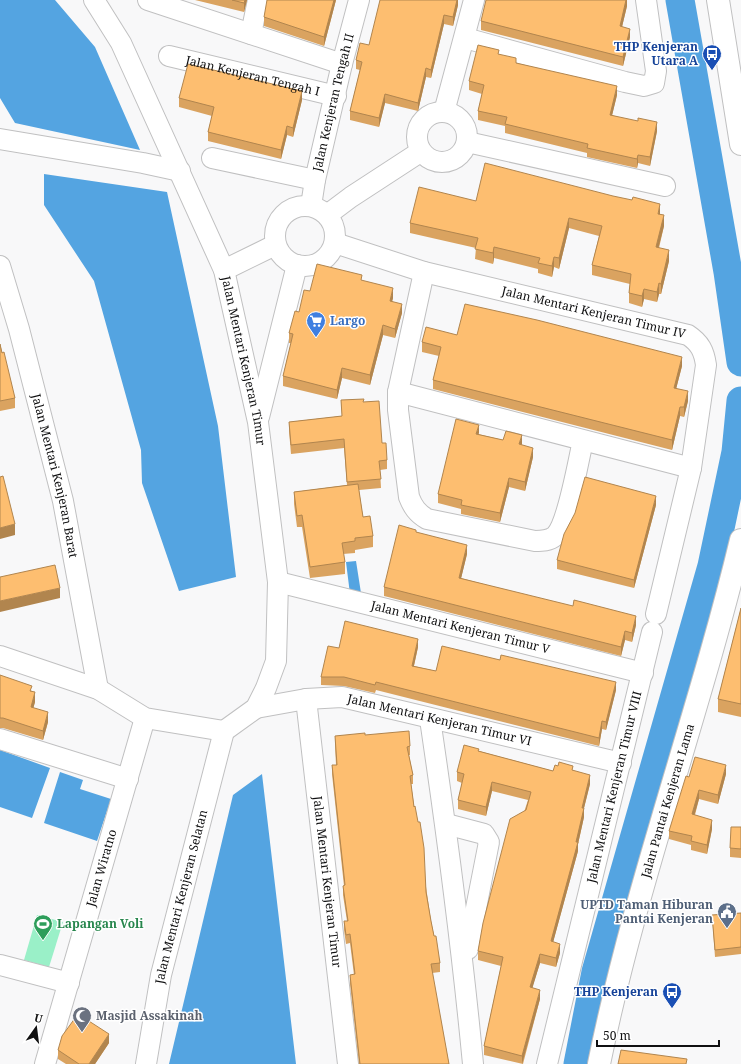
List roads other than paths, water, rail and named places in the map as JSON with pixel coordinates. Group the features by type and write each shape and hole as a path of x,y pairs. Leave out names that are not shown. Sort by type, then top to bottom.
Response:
{"main road":[{"path":"718,0 741,144"},
{"name":"Jalan Pantai Kenjeran Lama","path":"599,1064 616,990 674,776 726,601 741,540"}],"street":[{"name":"Jalan Mentari Kenjeran Timur","path":"94,0 121,43 224,270 258,422 278,582 276,661 266,688 256,708 224,731"},
{"path":"148,0 342,64"},
{"path":"251,34 258,0"},
{"name":"Jalan Kenjeran Tengah II","path":"319,211 315,180 336,96 342,64 359,0"},
{"path":"444,112 474,0"},
{"path":"465,38 644,86 654,83 656,71 646,0"},
{"name":"Jalan Kenjeran Tengah I","path":"169,56 336,96"},
{"path":"444,112 452,114 465,125 467,142 464,150 458,156 451,161 443,163 434,162 426,158 420,152 417,144 418,128 428,115 444,112"},
{"path":"0,139 143,163 180,171"},
{"path":"467,142 665,186"},
{"path":"319,211 351,197 420,152"},
{"path":"212,158 315,180"},
{"path":"300,206 319,211 333,224 335,243 331,252 325,259 316,264 307,266 297,265 288,261 280,254 276,244 274,234 277,224 282,216 290,209 300,206"},
{"name":"Jalan Mentari Kenjeran Timur IV","path":"335,243 424,272 688,335 697,341 704,352 706,365 691,468 642,673"},
{"path":"224,270 276,244"},
{"path":"258,422 297,265"},
{"name":"Jalan Mentari Kenjeran Barat","path":"0,266 19,329 63,501 98,689"},
{"path":"424,272 398,392 398,410 409,497 413,507 427,519 535,541 548,540 555,536 563,523 583,441"},
{"path":"398,392 691,468"},
{"name":"Jalan Mentari Kenjeran Timur V","path":"278,582 642,673"},
{"path":"0,656 98,689 145,718 224,731"},
{"name":"Jalan Mentari Kenjeran Timur VIII","path":"547,1064 642,673"},
{"name":"Jalan Mentari Kenjeran Timur VI","path":"256,708 306,699 342,697 621,763"},
{"name":"Jalan Mentari Kenjeran Timur","path":"306,699 348,1064"},
{"name":"Jalan Wiratno","path":"45,1064 145,718"},
{"path":"430,719 446,824 464,967 473,1064"},
{"name":"Jalan Mentari Kenjeran Selatan","path":"146,1064 161,975 224,731"},
{"path":"0,738 128,779"},
{"path":"446,824 484,834 489,842 464,967"},
{"path":"0,965 69,983"}],"water":[{"path":"0,0 55,0 95,47 140,150 15,123 0,98"},
{"path":"44,174 167,192 218,426 236,577 179,591 142,483 141,450 94,281 44,205"},
{"path":"356,561 361,593 350,594 346,562"},
{"path":"0,750 50,768 32,818 0,807"},
{"path":"60,772 83,780 80,789 111,799 97,841 44,823"},
{"path":"262,774 296,1064 169,1064 233,795"}],"waterway":[{"path":"680,0 728,272 741,362"},
{"path":"578,1064 596,972 712,566 736,452 741,401"}],"place":[{"name":"THP Kenjeran Utara A","path":"712,71"},
{"name":"Largo","path":"316,338"},
{"name":"UPTD Taman Hiburan Pantai Kenjeran","path":"727,929"},
{"name":"Lapangan Voli","path":"43,941"},
{"name":"THP Kenjeran","path":"672,1009"},
{"name":"Masjid Assakinah","path":"82,1033"}]}
